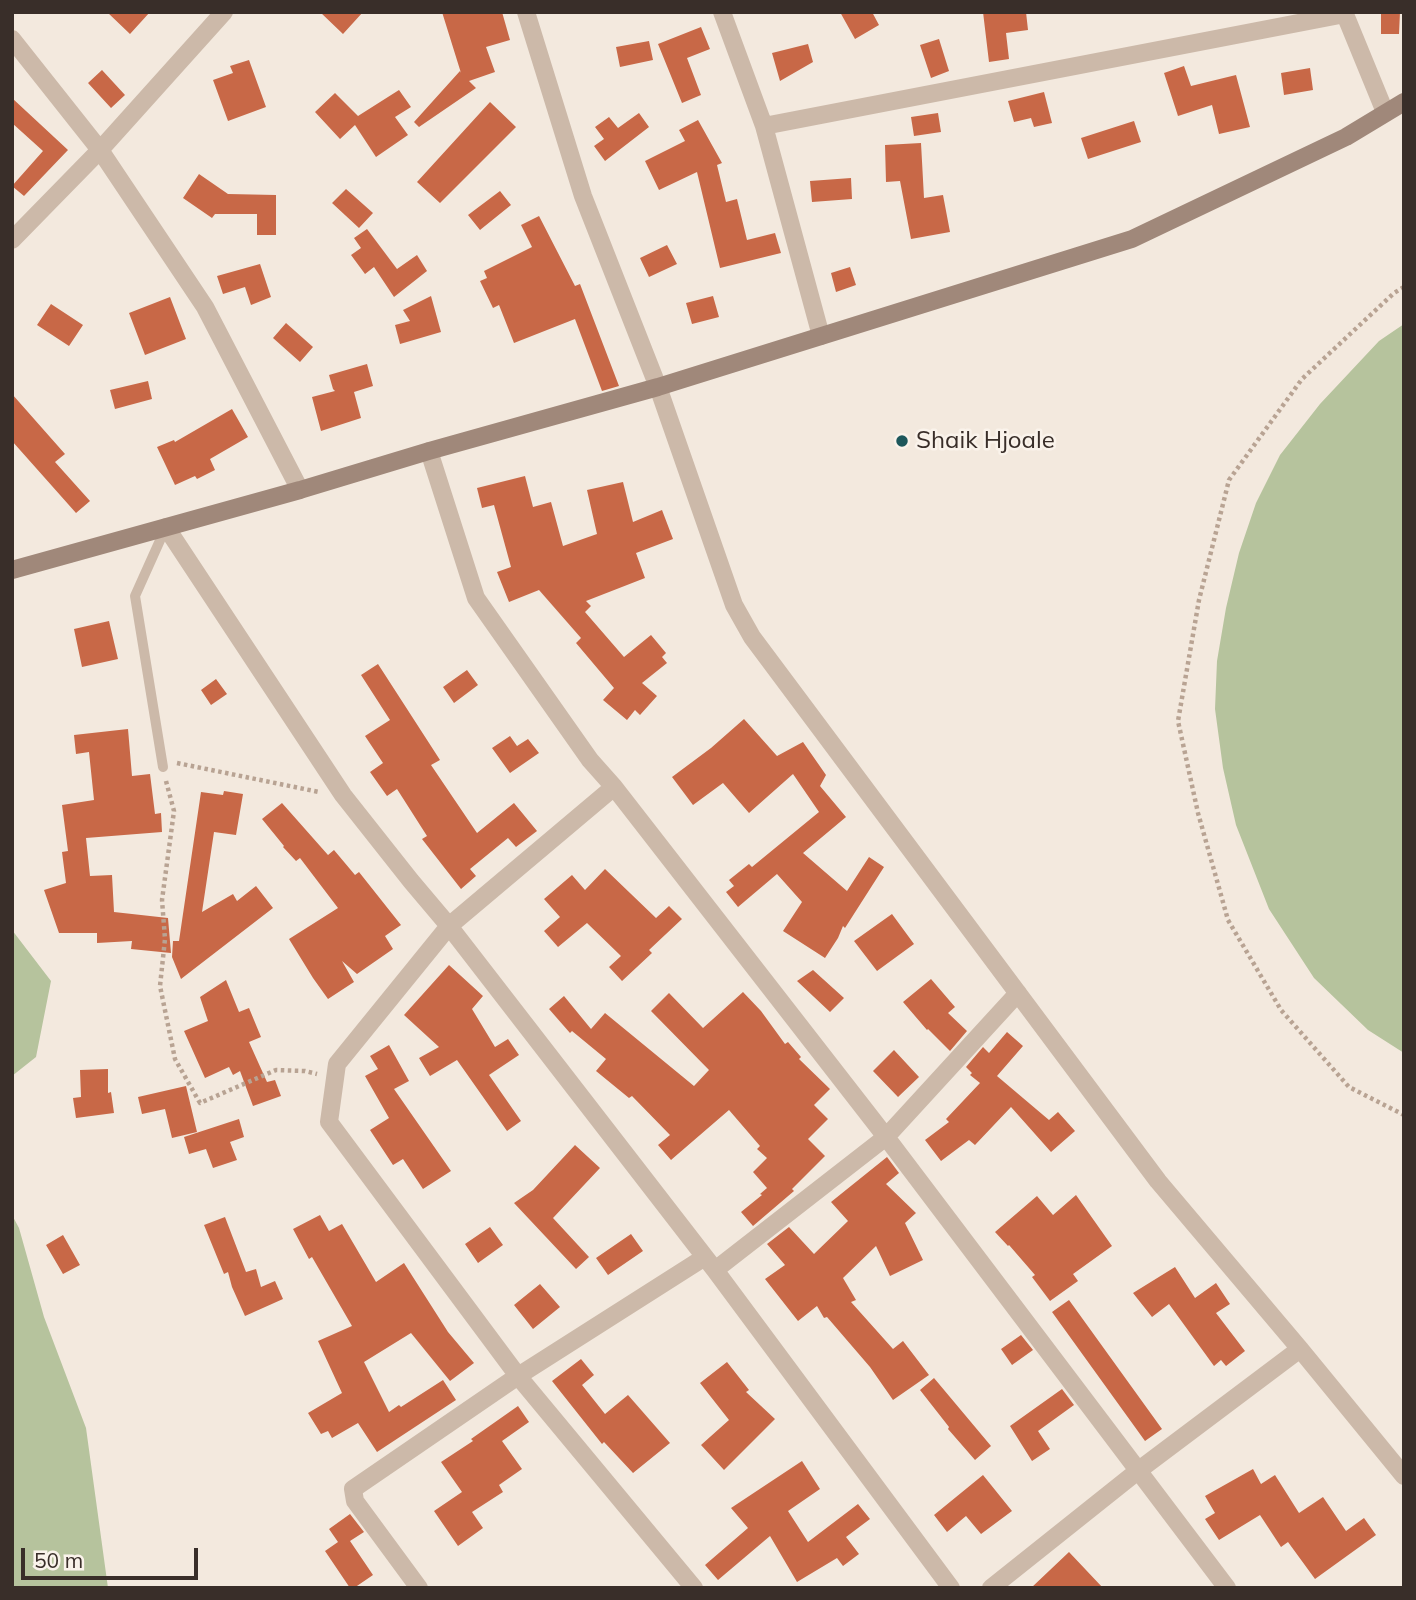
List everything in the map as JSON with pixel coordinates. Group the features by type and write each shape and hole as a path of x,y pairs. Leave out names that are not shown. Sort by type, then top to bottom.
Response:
{"street":[{"path":"12,240 100,150 224,12"},
{"path":"526,12 583,197 657,387 734,605 752,637 1158,1181 1404,1476"},
{"path":"722,12 764,126 821,336"},
{"path":"764,126 1345,13 1385,112"},
{"path":"12,39 100,150 205,307 300,490"},
{"path":"12,570 657,387 1132,239 1346,137 1404,102"},
{"path":"429,451 476,598 590,760 614,787 886,1137 1227,1588"},
{"path":"166,527 342,795 449,926 710,1264 951,1588"},
{"path":"614,787 449,926 337,1064 329,1122 518,1376 694,1588"},
{"path":"419,1588 355,1501 354,1489 518,1376 710,1264 886,1137 1018,993"},
{"path":"991,1588 1139,1469 1300,1349"}],"lane":[{"path":"162,764 135,596 166,527"}],"path":[{"path":"1404,287 1394,293 1302,379 1229,480 1199,600 1178,721 1198,813 1228,920 1281,1010 1349,1087 1404,1115"},
{"path":"335,1078 305,1071 276,1070 200,1103 175,1059 160,986 165,939 162,900 174,811 162,764 218,771 342,795"}],"green space":[{"path":"1404,324 1404,1053 1368,1030 1314,978 1269,909 1236,825 1223,768 1215,709 1217,661 1226,608 1239,553 1256,503 1280,455 1320,404 1379,341"},
{"path":"12,930 51,981 36,1057 12,1076"},
{"path":"12,1215 19,1228 44,1317 86,1428 108,1588 12,1588"}],"building":[{"path":"107,12 150,12 130,34"},
{"path":"320,12 363,12 343,34"},
{"path":"442,12 502,12 510,40 486,47 495,72 469,81 476,88 419,127 414,122 460,71 461,73"},
{"path":"840,12 872,12 879,25 855,39"},
{"path":"983,12 1026,12 1028,30 1006,33 1009,59 989,62"},
{"path":"1381,12 1400,12 1399,34 1381,34"},
{"path":"701,27 710,49 687,58 701,95 682,103 658,44"},
{"path":"939,39 949,71 931,78 920,45"},
{"path":"649,41 653,60 620,67 616,47"},
{"path":"808,44 813,62 780,81 772,53"},
{"path":"249,60 266,107 228,121 213,80 233,73 230,66"},
{"path":"1184,66 1191,86 1236,75 1250,127 1219,134 1212,105 1178,116 1164,73"},
{"path":"1310,68 1313,90 1284,95 1281,73"},
{"path":"102,70 125,95 111,108 88,83"},
{"path":"399,90 411,107 395,117 408,135 376,157 355,125 340,139 315,112 335,93 358,116"},
{"path":"1044,92 1052,123 1034,127 1031,118 1014,122 1008,101"},
{"path":"12,98 68,150 24,196 12,186 43,151 12,123"},
{"path":"490,102 516,127 440,203 417,182"},
{"path":"639,113 649,127 605,161 594,146 604,139 595,127 609,117 618,128"},
{"path":"938,113 941,132 914,136 911,117"},
{"path":"698,120 722,163 717,165 726,202 737,199 747,240 775,233 781,253 720,268 697,172 659,190 645,161 685,141 679,130"},
{"path":"1134,121 1141,142 1088,159 1081,138"},
{"path":"921,143 924,198 943,195 950,232 911,239 900,181 886,182 885,145"},
{"path":"199,174 228,194 276,195 276,235 257,235 257,214 215,214 212,218 183,198"},
{"path":"851,178 852,199 812,202 810,181"},
{"path":"346,189 373,213 359,228 332,203"},
{"path":"500,191 511,205 480,230 468,215"},
{"path":"539,216 575,286 580,284 619,386 602,391 575,319 514,343 499,305 493,308 480,281 487,278 484,271 532,247 521,225"},
{"path":"367,229 397,269 417,255 427,271 394,297 374,267 365,274 351,255 361,248 354,238"},
{"path":"667,245 677,264 649,277 640,258"},
{"path":"260,264 271,297 251,305 245,287 223,294 217,276"},
{"path":"850,267 856,285 836,292 831,273"},
{"path":"431,296 441,332 400,344 395,325 410,321 403,310"},
{"path":"713,296 719,317 692,324 686,303"},
{"path":"170,297 186,339 145,355 129,313"},
{"path":"51,304 83,325 69,346 37,325"},
{"path":"286,323 313,347 300,362 273,338"},
{"path":"367,364 373,386 354,392 361,418 321,431 312,397 335,391 329,375"},
{"path":"148,381 152,399 115,409 110,390"},
{"path":"12,394 65,454 55,462 90,501 76,513 12,441"},
{"path":"232,409 248,437 210,459 215,470 197,479 195,476 175,485 157,447 174,440 175,442"},
{"path":"525,476 533,507 551,502 563,546 597,534 587,490 623,482 633,522 662,510 673,539 636,553 645,578 586,601 591,606 585,612 624,657 651,635 666,653 662,657 667,663 642,683 657,696 640,715 635,710 627,720 603,700 614,688 576,643 581,638 539,590 509,602 497,572 511,567 494,505 482,508 477,488"},
{"path":"109,621 118,659 82,667 74,629"},
{"path":"378,664 440,760 431,765 477,833 514,803 537,831 516,847 508,838 470,869 476,876 461,889 422,839 427,836 397,789 387,796 370,772 383,763 365,736 390,720 361,675"},
{"path":"467,670 478,685 454,703 443,687"},
{"path":"216,679 227,694 211,705 201,690"},
{"path":"744,719 777,756 803,742 826,775 820,786 846,817 803,853 847,891 869,857 884,867 845,928 843,926 825,958 783,931 802,902 777,874 738,907 726,892 734,886 729,880 749,864 752,867 819,812 793,774 749,813 723,783 693,805 672,777"},
{"path":"128,729 132,776 150,774 155,814 161,813 162,832 86,838 90,876 112,875 114,912 168,918 171,953 131,949 132,941 97,943 97,933 59,933 44,890 66,883 62,852 68,851 62,805 94,800 89,752 76,754 74,735"},
{"path":"510,736 517,746 528,739 539,753 510,773 492,748"},
{"path":"224,791 243,794 236,835 214,832 202,912 233,894 237,901 256,886 273,908 181,979 172,957 173,941 179,941 201,792 223,795"},
{"path":"282,803 328,855 334,850 355,875 359,872 401,925 385,936 393,949 357,974 342,961 354,982 328,999 289,939 338,908 300,858 296,861 262,819"},
{"path":"605,869 656,918 669,906 682,919 649,950 652,953 622,981 609,967 621,956 587,923 558,947 544,931 560,917 544,899 572,875 585,890"},
{"path":"892,914 914,944 877,971 854,941"},
{"path":"449,965 483,996 472,1009 495,1047 508,1039 519,1055 489,1075 521,1121 507,1131 457,1060 430,1076 419,1058 439,1047 404,1015"},
{"path":"813,970 844,998 830,1012 797,981"},
{"path":"931,979 955,1007 948,1013 967,1031 950,1051 903,1002"},
{"path":"226,980 239,1012 249,1008 261,1037 249,1042 267,1082 275,1080 281,1096 253,1106 240,1071 233,1075 229,1067 205,1078 184,1031 208,1021 200,997"},
{"path":"743,992 785,1044 788,1042 801,1057 799,1059 830,1089 814,1105 828,1119 808,1139 825,1156 792,1189 794,1191 753,1226 741,1212 767,1188 753,1172 767,1158 757,1149 760,1146 729,1110 671,1160 658,1145 670,1135 632,1096 629,1098 596,1071 606,1059 572,1031 570,1033 549,1009 564,996 591,1029 605,1013 694,1086 709,1070 651,1011 669,993 703,1028"},
{"path":"1007,1032 1023,1046 997,1076 1049,1120 1058,1112 1075,1131 1051,1152 1011,1107 975,1145 969,1140 941,1161 925,1140 949,1122 946,1119 980,1083 970,1075 972,1073 966,1067 983,1047 989,1053"},
{"path":"389,1045 409,1081 394,1089 451,1171 423,1189 403,1159 393,1165 370,1130 389,1118 365,1076 378,1069 370,1056"},
{"path":"894,1050 919,1077 898,1097 873,1071"},
{"path":"108,1069 108,1093 111,1092 114,1113 76,1118 73,1098 81,1097 80,1070"},
{"path":"186,1086 197,1132 172,1138 165,1109 142,1114 138,1097"},
{"path":"239,1119 244,1137 230,1142 237,1160 213,1168 206,1149 189,1154 184,1137"},
{"path":"575,1145 600,1168 553,1218 589,1257 576,1269 514,1203 533,1190"},
{"path":"887,1157 899,1173 886,1184 916,1213 905,1223 923,1260 890,1276 876,1246 843,1278 856,1300 851,1302 893,1349 903,1341 929,1375 893,1400 870,1367 827,1317 824,1318 817,1306 798,1321 765,1279 785,1265 767,1244 789,1227 814,1254 848,1221 831,1202"},
{"path":"1076,1195 1112,1246 1073,1274 1078,1281 1050,1301 1032,1277 1035,1275 995,1232 1037,1196 1053,1215"},
{"path":"320,1215 329,1231 342,1224 376,1282 404,1263 448,1332 474,1363 450,1381 411,1333 364,1362 389,1412 443,1380 456,1400 377,1452 358,1423 332,1438 328,1431 321,1434 308,1413 342,1393 318,1341 352,1326 293,1229"},
{"path":"225,1217 246,1272 256,1269 261,1287 275,1281 283,1299 245,1316 228,1272 224,1274 204,1225"},
{"path":"490,1227 503,1245 478,1263 465,1244"},
{"path":"631,1234 643,1251 608,1275 596,1258"},
{"path":"63,1235 80,1265 63,1274 46,1245"},
{"path":"1175,1267 1195,1298 1216,1283 1230,1304 1216,1313 1245,1351 1226,1366 1221,1360 1214,1366 1169,1304 1152,1317 1133,1293"},
{"path":"540,1284 560,1307 533,1329 514,1305"},
{"path":"1069,1300 1162,1429 1145,1441 1052,1312"},
{"path":"1021,1335 1033,1350 1012,1365 1001,1349"},
{"path":"581,1359 594,1375 582,1385 605,1414 628,1395 670,1443 633,1473 604,1442 602,1444 552,1381"},
{"path":"727,1362 749,1390 746,1392 775,1419 724,1470 701,1445 729,1420 700,1383"},
{"path":"934,1378 991,1446 975,1460 920,1390"},
{"path":"1062,1389 1074,1405 1038,1431 1050,1449 1032,1461 1010,1426"},
{"path":"518,1406 529,1422 502,1441 522,1469 499,1485 503,1492 472,1512 483,1528 458,1546 434,1511 462,1492 441,1462"},
{"path":"802,1461 820,1489 788,1511 808,1542 858,1504 870,1519 846,1537 859,1554 843,1566 837,1558 797,1582 770,1536 718,1580 705,1565 748,1528 731,1508"},
{"path":"1253,1469 1261,1484 1275,1475 1299,1513 1323,1497 1346,1531 1364,1518 1376,1535 1315,1579 1288,1542 1281,1547 1260,1515 1219,1540 1205,1519 1215,1513 1205,1496"},
{"path":"983,1475 1012,1511 981,1534 966,1516 947,1532 934,1515"},
{"path":"350,1514 364,1532 350,1541 373,1575 354,1588 350,1588 325,1551 338,1542 329,1529"},
{"path":"1069,1552 1103,1588 1031,1588"}],"place":[{"name":"Shaik Hjoale","path":"902,441"}]}
